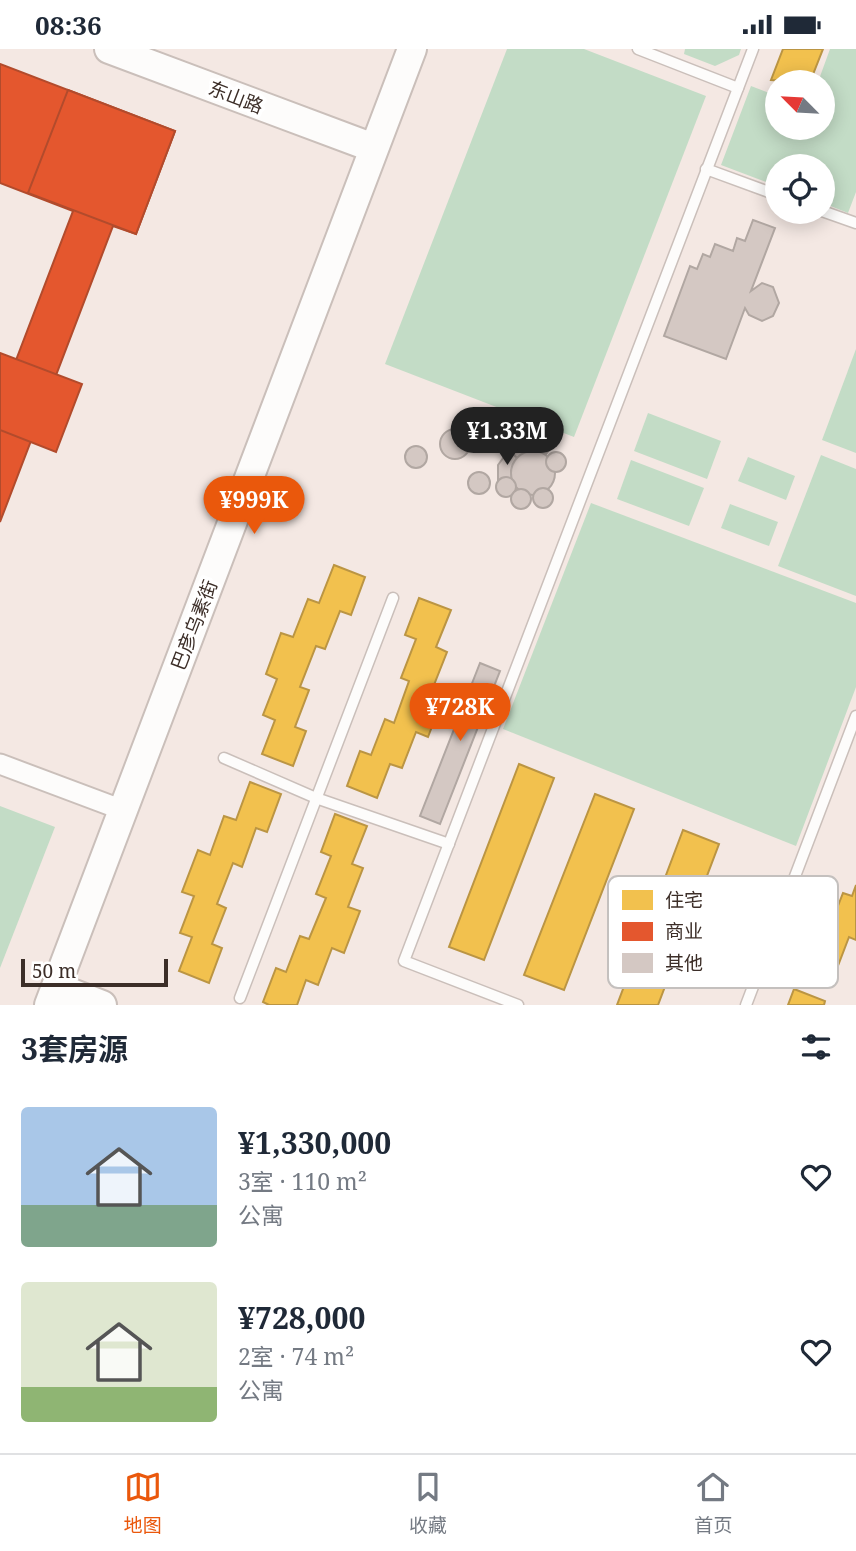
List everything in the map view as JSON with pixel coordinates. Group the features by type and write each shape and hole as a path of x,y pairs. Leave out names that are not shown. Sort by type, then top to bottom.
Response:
{"street":[{"name":"东山路","path":"109,49 363,144"},
{"name":"巴彦乌素街","path":"48,999 112,806 399,49"},
{"name":"巴彦乌素街","path":"48,999 412,49"},
{"path":"0,764 112,806"},
{"path":"48,999 102,1005"}],"lane":[{"path":"638,49 738,88"},
{"path":"517,1005 404,961 753,49"},
{"path":"706,169 765,191"},
{"path":"835,216 856,223"},
{"path":"240,998 393,598"},
{"path":"795,876 856,716"},
{"path":"224,758 316,798 449,844"},
{"path":"746,1005 752,988"}],"green space":[{"path":"507,49 584,49 706,96 574,437 385,364"},
{"path":"685,49 741,49 739,55 715,66 684,54"},
{"path":"830,49 856,49 856,192 848,213 835,208 835,154 765,154 765,182 721,165 751,86 765,91 765,140 835,140 835,70 822,70"},
{"path":"856,349 856,453 822,440"},
{"path":"648,413 721,441 707,479 634,451"},
{"path":"821,455 856,469 856,596 778,566"},
{"path":"748,457 795,476 786,500 738,481"},
{"path":"631,460 704,488 689,526 617,499"},
{"path":"591,503 856,603 856,687 796,846 503,729"},
{"path":"730,504 778,522 769,546 721,528"},
{"path":"0,806 55,827 0,968"}],"building: 住宅":[{"path":"783,49 823,49 815,70 775,70"},
{"path":"334,565 365,577 351,615 340,611 325,649 316,646 300,687 309,690 295,727 306,731 293,766 262,754 275,720 263,715 277,679 266,674 281,633 293,637 308,599 319,603"},
{"path":"419,598 451,610 436,647 447,652 432,690 444,695 428,737 416,732 402,768 390,764 377,798 347,786 360,751 371,755 385,719 394,723 409,681 401,678 416,639 405,635"},
{"path":"519,764 554,778 484,960 449,947"},
{"path":"250,782 281,794 267,832 256,828 242,867 233,863 217,904 226,908 212,944 222,948 209,983 179,971 192,937 180,933 194,896 182,892 198,850 210,855 224,816 236,820"},
{"path":"595,794 634,809 564,990 524,975"},
{"path":"335,814 367,826 352,864 363,868 348,907 360,911 344,953 332,948 318,985 306,980 297,1005 269,1005 263,1002 276,968 286,972 300,936 309,939 326,898 316,894 331,856 321,852"},
{"path":"683,830 719,844 707,876 666,876"},
{"path":"856,885 856,940 849,937 838,966 838,906 843,893 852,896"},
{"path":"623,988 664,988 658,1005 617,1005"},
{"path":"794,989 825,1001 824,1005 788,1005"}],"building: 商业":[{"path":"0,64 175,131 136,234 113,226 0,522 0,402 73,211 0,183"},
{"path":"68,90 175,131 136,234 28,193"},
{"path":"0,353 82,384 56,452 0,430"}],"building: 其他":[{"path":"753,220 775,228 751,291 762,283 773,287 779,303 773,316 762,321 749,315 745,308 726,359 664,336 690,266 697,269 703,254 710,257 715,244 733,251 737,238 745,241"},
{"path":"455,429 465,434 470,444 465,454 455,459 445,454 440,444 445,434"},
{"path":"539,437 546,440 549,447 546,454 539,457 532,454 529,447 532,440"},
{"path":"519,439 526,442 529,449 526,456 519,459 512,456 509,449 512,442"},
{"path":"416,446 424,449 427,457 424,465 416,468 408,465 405,457 408,449"},
{"path":"509,450 517,458 511,471 512,481 498,480 498,465"},
{"path":"533,451 549,457 555,473 549,489 533,495 517,489 511,473 517,457"},
{"path":"556,452 563,455 566,462 563,469 556,472 549,469 546,462 549,455"},
{"path":"479,472 487,475 490,483 487,491 479,494 471,491 468,483 471,475"},
{"path":"506,477 513,480 516,487 513,494 506,497 499,494 496,487 499,480"},
{"path":"543,488 550,491 553,498 550,505 543,508 536,505 533,498 536,491"},
{"path":"521,489 528,492 531,499 528,506 521,509 514,506 511,499 514,492"},
{"path":"480,663 500,671 440,824 420,816"}]}
